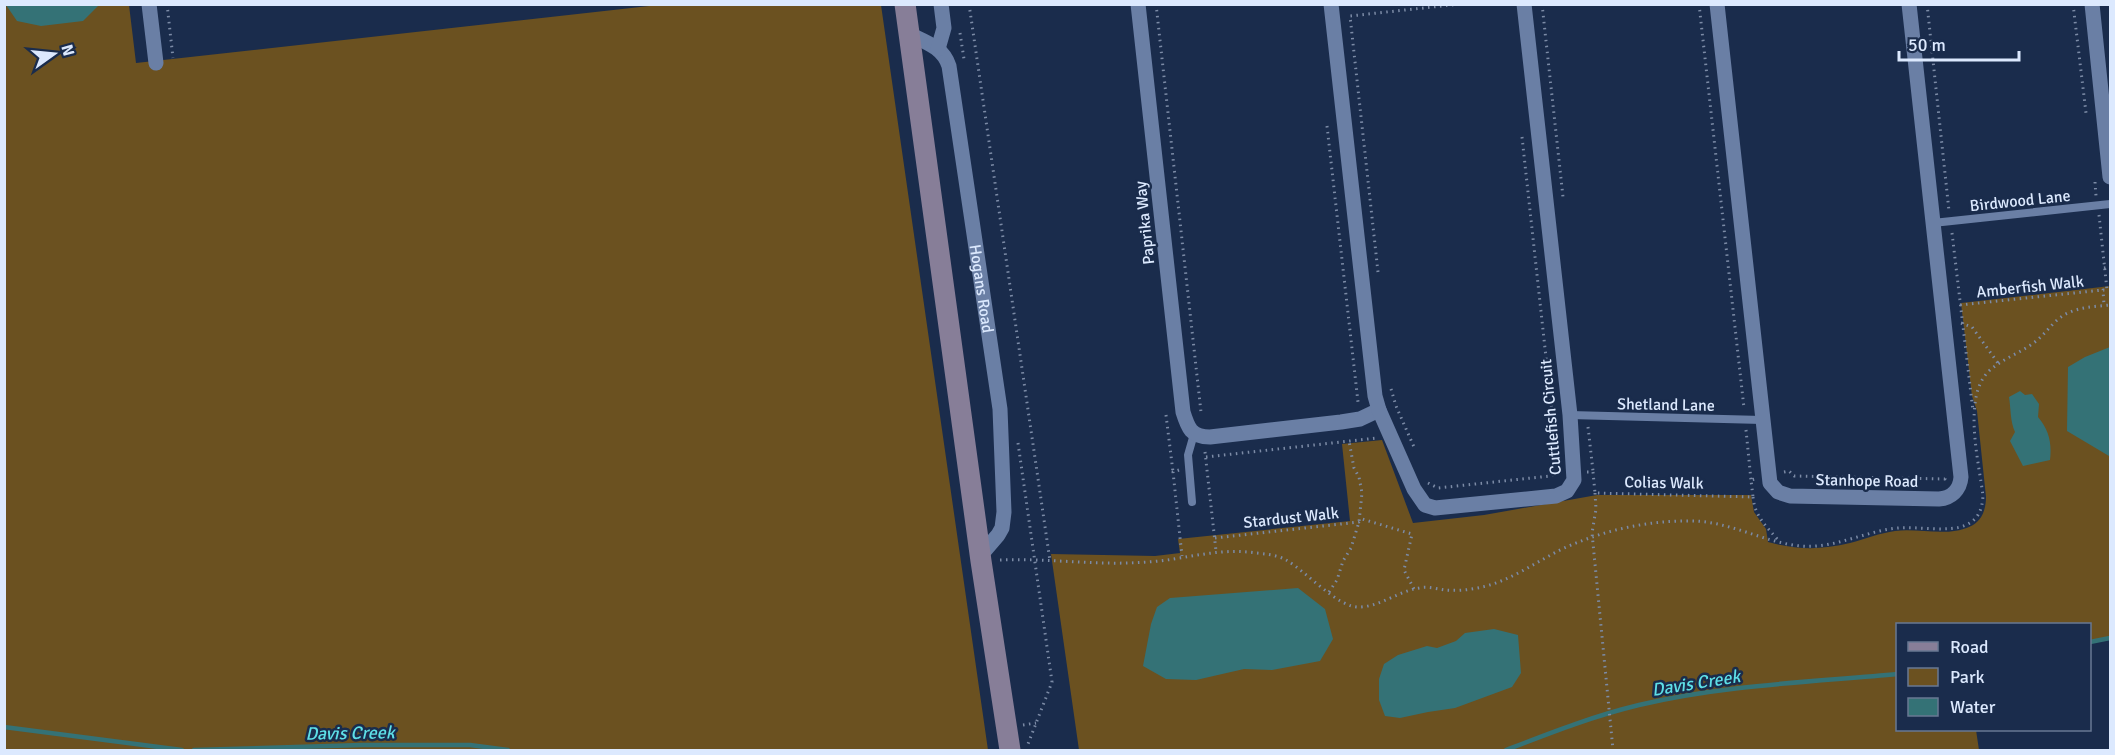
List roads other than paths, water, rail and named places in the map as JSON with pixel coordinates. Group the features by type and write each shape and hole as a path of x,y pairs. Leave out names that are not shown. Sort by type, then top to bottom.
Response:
{"street":[{"path":"149,4 156,63"},
{"path":"905,4 989,558 1010,750"},
{"path":"909,34 938,49 944,28 941,4"},
{"name":"Paprika Way","path":"1138,4 1183,412 1188,429 1199,435"},
{"name":"Cuttlefish Circuit","path":"1331,4 1373,381 1379,410 1420,500 1425,505 1435,508 1556,496 1567,491 1572,485 1575,472 1524,4"},
{"path":"1717,4 1762,420"},
{"name":"Stanhope Road","path":"1762,420 1768,477 1773,488 1784,495 1939,499 1949,497 1958,488 1961,477 1909,4"},
{"path":"2092,4 2110,177"},
{"name":"Hogans Road","path":"938,49 947,60 951,74 1002,434 1004,512 1002,528 989,558"},
{"path":"1199,435 1360,418 1379,410"}],"lane":[{"name":"Birdwood Lane","path":"1933,223 2110,204"},
{"name":"Shetland Lane","path":"1570,415 1762,420"},
{"path":"1192,502 1188,455 1199,435"}],"water":[{"path":"99,4 83,21 41,26 17,21 6,5"},
{"path":"2110,347 2109,456 2067,431 2068,367"},
{"path":"2020,391 2025,395 2032,394 2039,404 2038,417 2049,437 2050,460 2023,466 2010,441 2015,432 2009,397"},
{"path":"1298,588 1325,609 1333,639 1320,661 1272,670 1244,669 1196,680 1166,679 1143,666 1151,624 1157,607 1170,598"},
{"path":"1494,629 1518,635 1521,673 1512,687 1455,708 1400,718 1385,716 1379,700 1379,679 1384,664 1398,655 1427,646 1437,648 1456,641 1465,633"}],"waterway":[{"name":"Davis Creek","path":"2091,642 2110,638"},
{"name":"Davis Creek","path":"1506,750 1605,714 1671,698 1768,685 1896,674"},
{"name":"Davis Creek","path":"4,727 182,750"},
{"name":"Davis Creek","path":"194,750 362,745 470,745 508,750"}]}
